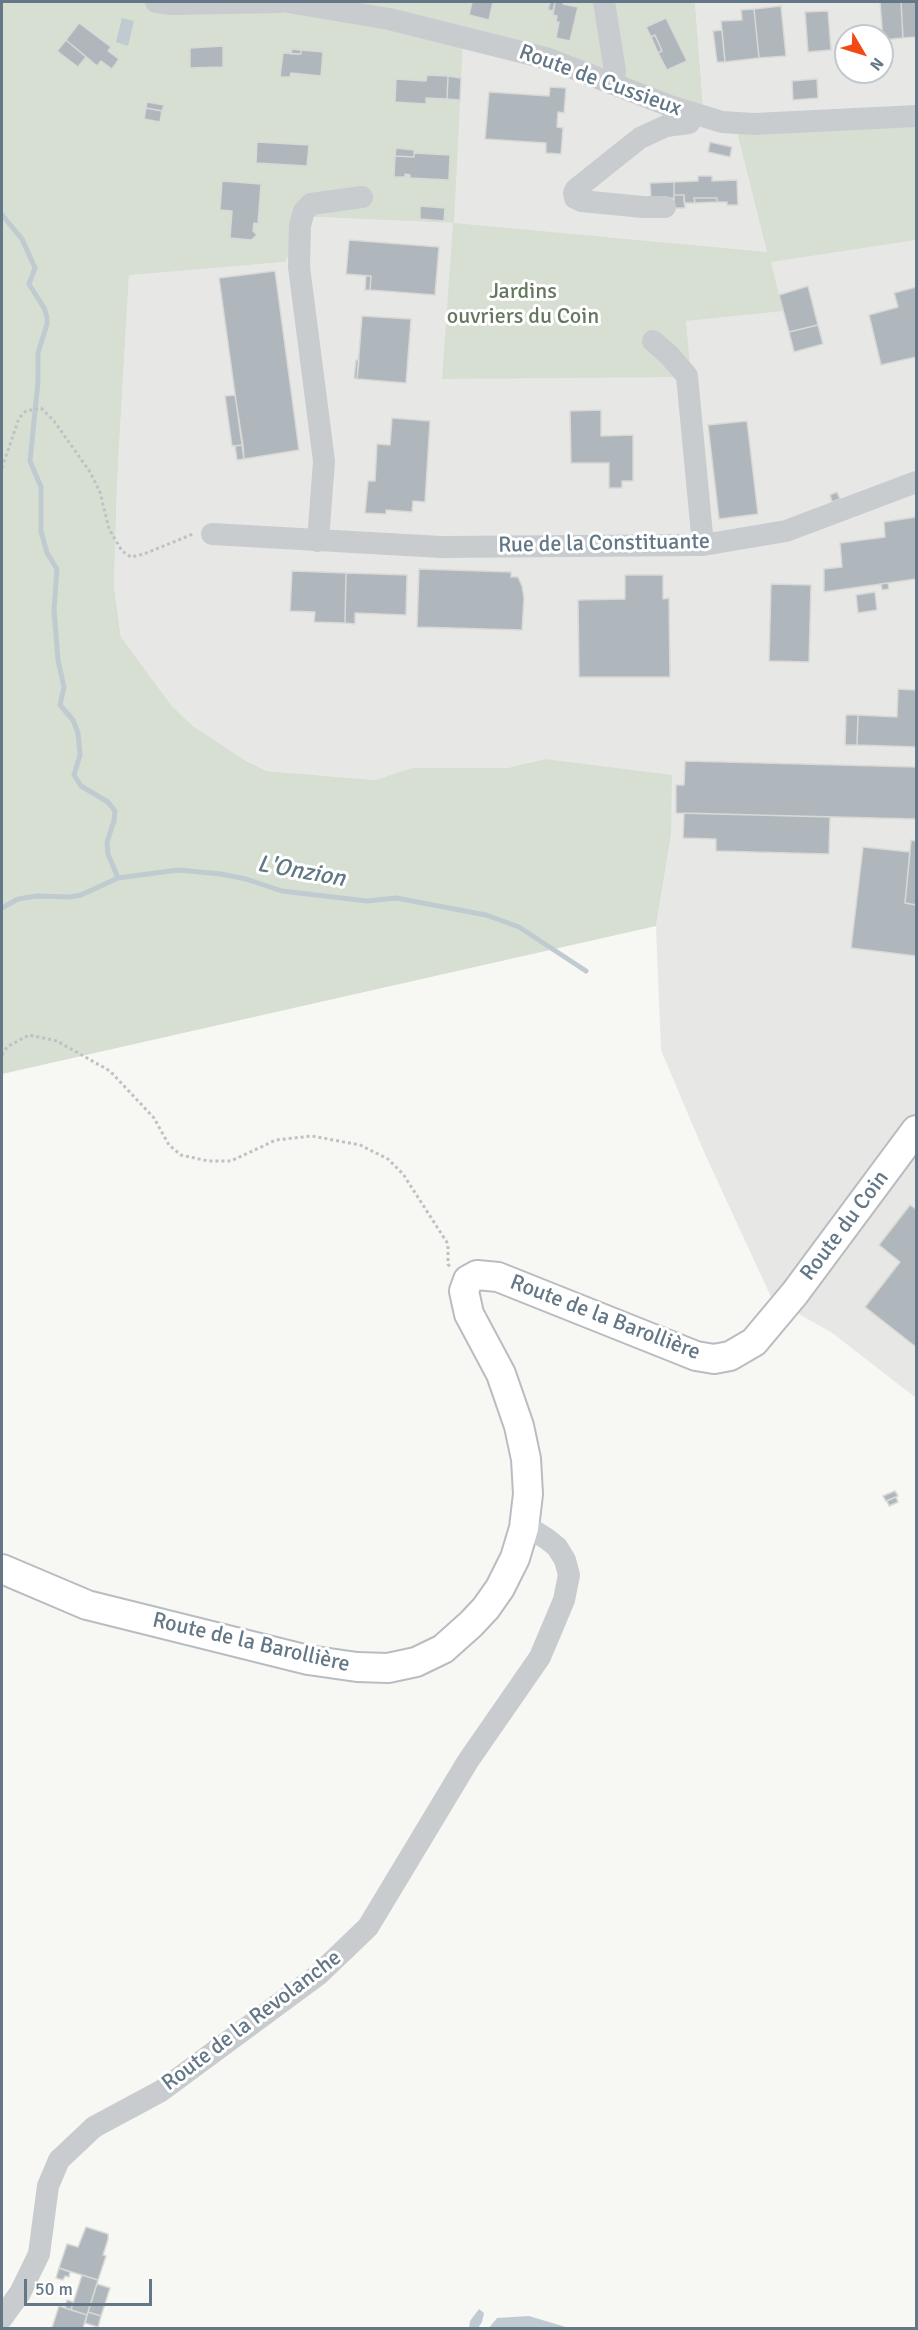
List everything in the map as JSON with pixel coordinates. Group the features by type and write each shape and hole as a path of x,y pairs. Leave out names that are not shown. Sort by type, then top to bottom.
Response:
{"main road":[{"name":"Route du Coin","path":"795,1293 916,1130"},
{"name":"Route de la Barollière","path":"2,1569 87,1605 308,1660 357,1667 388,1668 417,1662 443,1650 471,1624 500,1588 515,1558 524,1528 528,1494 526,1459 519,1426 501,1374 469,1314 464,1291 468,1280 477,1275 498,1277 696,1356 714,1359 742,1351 754,1342 795,1293"}],"street":[{"path":"156,2 173,4 279,2"},
{"name":"Route de Cussieux","path":"288,2 389,19 549,59 694,114 722,122 754,124 916,116"},
{"path":"604,2 615,71 613,83"},
{"path":"665,207 581,201 575,198 574,193 640,138 666,126 689,123 694,114"},
{"path":"318,541 324,461 299,267 300,226 304,211 311,204 362,197"},
{"path":"653,341 687,375 703,546"},
{"name":"Rue de la Constituante","path":"212,534 441,547 703,546 786,531 916,482"},
{"name":"Route de la Revolanche","path":"2,2318 20,2293 39,2254 48,2186 59,2160 94,2127 161,2091 318,1975 368,1927 468,1761 540,1658 564,1600 569,1575 565,1560 557,1547 547,1539 524,1528"}],"path":[{"path":"2,468 20,418 26,411 41,408 54,421 90,472 100,492 109,529 122,551 131,557 144,554 190,534 212,534"},
{"path":"2,1055 7,1047 29,1035 57,1041 110,1071 154,1118 169,1145 181,1155 208,1161 231,1161 276,1140 312,1136 360,1145 388,1159 403,1174 448,1244 448,1264 464,1291"}],"shaded area":[{"path":"695,2 916,2 916,1398 831,1332 772,1299 704,1152 661,1050 656,926 671,836 545,759 507,768 412,768 375,780 267,771 248,762 193,726 172,706 121,637 114,587 117,484 129,274 285,262 312,217 453,223 463,44 703,104"},
{"path":"122,18 134,21 128,46 116,42"},
{"path":"479,2309 484,2313 482,2322 478,2328 469,2328 470,2321"},
{"path":"529,2316 569,2328 489,2328 497,2318"}],"green space":[{"name":"Jardins ouvriers du Coin","path":"2,2 695,2 703,105 463,44 454,223 767,252 737,132 916,124 916,240 771,262 783,311 686,321 691,377 442,379 453,223 313,217 285,262 129,275 117,484 114,587 121,637 172,706 193,726 248,762 267,771 375,780 412,768 507,768 545,759 672,775 671,836 656,926 2,1074"}],"building":[{"path":"472,2 493,2 489,20 469,15"},
{"path":"550,2 555,2 553,11 548,10"},
{"path":"555,2 564,2 563,4 578,7 570,41 556,38 559,22 556,22 557,16 553,15"},
{"path":"880,2 901,2 903,38 894,39 894,24 882,24"},
{"path":"901,2 916,2 916,37 903,38"},
{"path":"781,6 786,56 759,58 754,9"},
{"path":"754,9 759,58 725,62 721,21 742,20 741,10"},
{"path":"828,11 831,50 808,52 805,12"},
{"path":"666,18 687,61 667,70 658,53 662,51 655,35 651,37 646,27"},
{"path":"79,23 111,47 108,51 119,59 112,69 101,61 97,66 66,40"},
{"path":"722,30 725,62 717,62 713,31"},
{"path":"655,35 662,51 658,53 651,37"},
{"path":"66,40 86,57 78,67 57,51"},
{"path":"223,46 223,67 190,68 190,48"},
{"path":"292,49 301,50 301,54 291,54"},
{"path":"301,50 323,52 321,76 291,73 290,77 280,77 283,53 301,54"},
{"path":"427,75 448,76 447,99 426,98 426,104 395,102 396,79 426,81"},
{"path":"448,76 461,78 460,100 447,99"},
{"path":"817,79 818,98 793,100 792,81"},
{"path":"550,87 566,88 564,113 558,112 557,127 563,128 561,154 546,153 546,143 485,139 489,92 549,96"},
{"path":"147,102 164,105 162,111 146,108"},
{"path":"146,108 162,111 160,122 144,119"},
{"path":"257,142 309,145 307,166 256,163"},
{"path":"710,142 732,147 730,157 708,152"},
{"path":"396,148 414,150 414,157 395,156"},
{"path":"414,153 450,155 449,180 410,178 410,175 405,174 405,177 394,177 395,156 414,157"},
{"path":"698,176 712,176 712,181 737,180 738,205 717,202 717,198 694,198 695,203 684,203 684,195 674,195 674,182 698,181"},
{"path":"222,181 261,184 258,224 254,223 253,231 257,235 251,240 230,238 232,211 220,210"},
{"path":"674,182 674,198 651,199 650,183"},
{"path":"674,195 684,195 685,208 674,208"},
{"path":"694,198 717,198 717,202 695,203"},
{"path":"420,206 445,208 444,221 420,219"},
{"path":"349,240 439,247 435,295 370,290 371,276 346,274"},
{"path":"275,271 299,450 244,459 219,278"},
{"path":"366,276 371,276 370,290 365,290"},
{"path":"808,286 818,325 789,332 779,295"},
{"path":"916,287 916,357 881,365 869,315 898,307 894,293"},
{"path":"362,316 411,319 406,383 357,379"},
{"path":"818,325 823,344 794,352 789,332"},
{"path":"356,360 359,360 357,379 354,378"},
{"path":"235,395 243,445 232,446 225,396"},
{"path":"601,410 601,436 633,435 633,481 622,481 622,488 609,488 609,463 571,463 570,411"},
{"path":"392,418 430,421 425,502 413,501 412,512 386,510 386,514 365,513 368,481 375,481 377,444 390,445"},
{"path":"747,421 758,514 719,519 708,425"},
{"path":"243,445 244,459 237,460 235,446"},
{"path":"837,492 840,499 832,502 830,495"},
{"path":"916,517 916,579 824,592 824,569 842,567 840,543 885,537 884,522"},
{"path":"419,569 511,572 511,577 518,577 522,586 524,598 522,630 417,627"},
{"path":"292,571 346,573 345,623 314,622 315,612 290,611"},
{"path":"346,573 407,575 406,615 355,613 355,624 345,623"},
{"path":"625,575 663,575 663,599 669,598 670,677 579,677 578,600 625,599"},
{"path":"888,583 889,589 882,590 881,584"},
{"path":"771,584 811,585 809,662 769,661"},
{"path":"875,592 877,610 858,613 856,595"},
{"path":"898,689 916,690 916,747 857,745 858,715 897,717"},
{"path":"846,715 858,715 857,745 845,745"},
{"path":"685,761 916,767 916,819 676,813 676,785 684,785"},
{"path":"684,813 830,817 829,854 716,851 716,839 683,838"},
{"path":"911,840 916,841 916,905 905,903"},
{"path":"863,847 910,852 905,903 916,905 916,956 851,948"},
{"path":"910,1205 916,1209 916,1347 865,1307 900,1262 879,1245"},
{"path":"895,1491 898,1496 886,1501 883,1496"},
{"path":"896,1497 898,1502 889,1506 887,1501"},
{"path":"86,2227 108,2234 103,2255 106,2256 98,2280 59,2268 67,2244 78,2247"},
{"path":"59,2268 70,2272 69,2277 65,2276 63,2280 56,2278"},
{"path":"82,2275 98,2280 87,2315 71,2310"},
{"path":"97,2284 110,2288 101,2316 88,2312"},
{"path":"67,2300 73,2302 71,2310 65,2308"},
{"path":"59,2306 87,2315 83,2328 52,2328"},
{"path":"88,2312 101,2316 98,2327 85,2323"}],"waterway":[{"path":"2,215 22,239 35,268 29,284 47,317 38,353 38,382 30,461 41,487 41,531 47,553 57,569 54,610 58,660 64,687 60,705 73,720 78,733 80,755 74,775 81,786 108,802 115,811 107,842 108,854 118,878"},
{"name":"L'Onzion","path":"2,908 18,899 81,895 118,878 178,870 221,874 246,879 282,891 367,901 396,898 486,915 519,927 586,971"}]}
